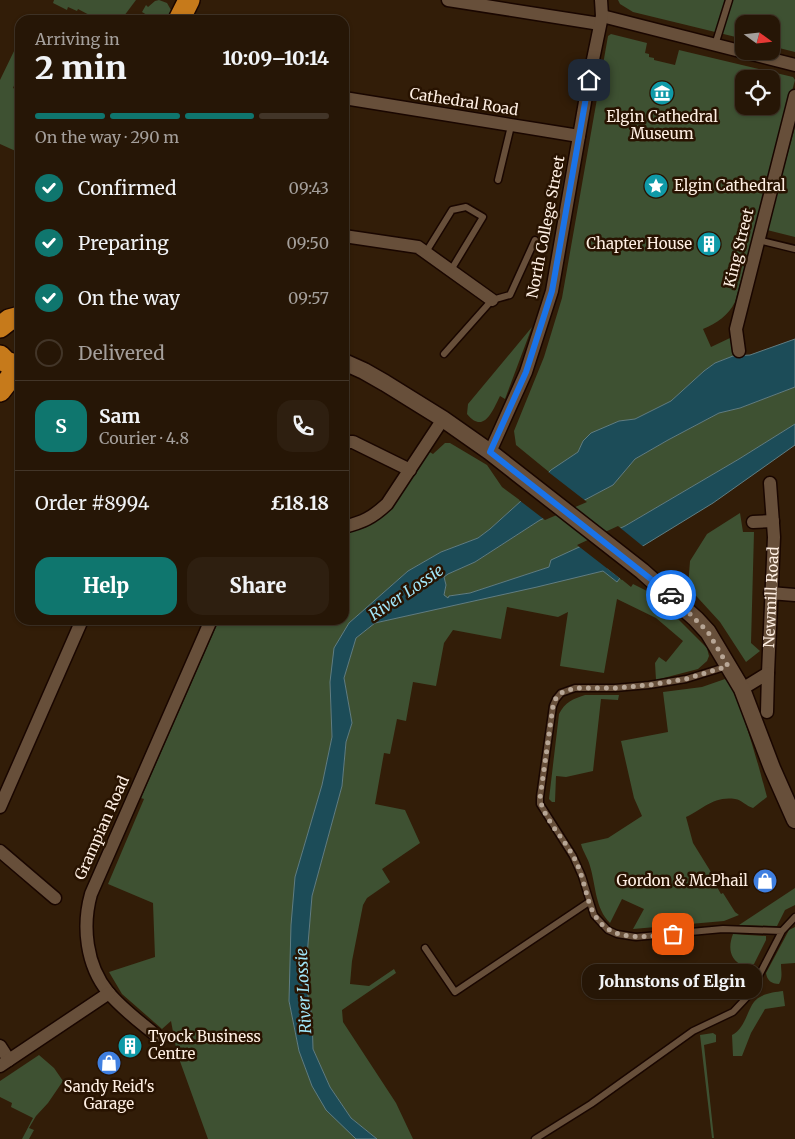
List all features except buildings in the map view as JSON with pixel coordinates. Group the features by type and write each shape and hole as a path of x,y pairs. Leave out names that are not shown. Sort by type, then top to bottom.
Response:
{"highway":[{"path":"182,15 189,0"},
{"path":"0,328 8,320 15,318"},
{"path":"0,357 15,366"},
{"path":"0,391 15,373"}],"street":[{"path":"448,0 601,20 795,65"},
{"name":"North College Street","path":"490,452 526,372 552,291 601,20 601,0"},
{"name":"King Street","path":"739,351 736,329 795,96"},
{"name":"Cathedral Road","path":"349,99 579,136"},
{"path":"349,237 422,250 492,300"},
{"path":"349,364 364,370 443,419 490,452 642,571 696,619 708,632 742,689 772,768 795,820"},
{"path":"349,526 366,521 387,504 443,419"},
{"path":"349,442 410,470"},
{"name":"Newmill Road","path":"767,712 770,593 774,537 770,483"},
{"path":"753,522 773,521"},
{"path":"770,593 795,595"},
{"path":"0,807 80,625"},
{"name":"Grampian Road","path":"157,1036 109,993 104,986 91,959 85,924 91,894 209,625"},
{"path":"742,689 768,673"},
{"path":"0,851 55,898"},
{"path":"0,1046 5,1063 109,993"}],"lane":[{"path":"715,45 729,0"},
{"path":"498,180 511,126"},
{"path":"422,250 452,210 466,206 483,217 451,270"},
{"path":"444,354 492,300 510,295 535,240"},
{"path":"758,240 795,249"},
{"path":"728,666 686,679 649,685 615,688 575,688 556,698 553,706 540,804 573,856 582,876 594,915 616,934 636,937 723,929 782,931"},
{"path":"425,948 455,992 589,902"},
{"path":"534,1139 587,1107 693,1032 733,1012 749,995 782,931 795,917"}],"green space":[{"path":"54,0 136,0 125,15 89,15 78,9 77,11 68,7 67,10 53,3"},
{"path":"159,0 167,3 171,10 168,15 147,15 142,12 146,5 148,7"},
{"path":"618,0 795,0 795,52 780,48 780,15 735,15 735,37 633,12 620,4"},
{"path":"611,34 647,43 645,53 649,54 649,57 675,65 679,50 763,70 735,70 735,115 780,115 780,74 793,77 795,80 735,302 722,318 703,329 711,347 730,338 733,356 715,363 671,401 635,419 619,421 583,441 578,452 549,472 516,445 514,431 544,357 562,298 608,36"},
{"path":"15,49 15,83 13,88 15,89 15,151 0,144 0,80"},
{"path":"795,127 795,237 767,230"},
{"path":"532,327 505,399 500,396 491,413 483,421 473,420 467,414 468,404"},
{"path":"795,387 795,424 739,459 625,526 552,560 549,567 470,593 450,596 448,598 444,595 446,585 444,577 448,574 475,562 540,520 579,503 613,485 635,459 719,413 740,408"},
{"path":"445,443 450,443 487,465 502,487 521,501 478,538 441,552 408,571 349,623 349,532 367,527 381,518 428,451 433,454"},
{"path":"740,513 743,532 754,532 751,643 760,651 746,662 720,622 688,587 690,561 707,534"},
{"path":"603,571 617,582 620,578 631,587 633,584 653,594 707,648 709,656 707,661 698,669 656,680 655,663 659,657 666,662 683,641 656,618 617,599 604,673 560,666 568,612 558,617 507,607 501,639 453,630 444,643 436,686 413,682 406,721 397,719 390,754 384,753 375,804 405,810 420,843 382,869 390,882 367,898 363,905 352,961 350,984 369,986 394,969 396,973 342,1010 343,1022 396,1103 413,1139 377,1139 351,1118 330,1087 313,1049 312,1017 305,980 312,896 342,786 346,742 352,723 344,678 356,638 375,623"},
{"path":"217,625 348,625 330,682 332,737 322,785 295,877 289,1001 299,1051 312,1086 356,1139 208,1139 177,1053 171,1021 162,1029 122,994 109,972 155,957 153,903 108,884 144,799 141,798"},
{"path":"725,679 737,699 767,797 753,808 737,800 720,800 708,804 686,817 693,843 719,885 717,887 721,894 723,893 739,915 724,921 633,929 644,909 622,899 610,923 601,911 590,866 581,844 608,838 642,816 634,798 621,741 668,732 663,692 702,687"},
{"path":"585,695 619,695 618,700 601,699 593,771 566,777 556,776 555,802 552,802 549,799 559,714 570,702"},
{"path":"795,888 795,905 785,910 777,926 739,925"},
{"path":"795,927 795,963 781,964 779,984 774,983 768,980 766,973 789,930"},
{"path":"733,934 766,936 766,940 754,964 744,966 735,960 730,948"},
{"path":"783,991 785,1006 765,1009 751,1033 742,1056 733,1056 732,1035 741,1027 752,1004 762,996"},
{"path":"713,1033 716,1035 716,1042 704,1045 714,1138 712,1138 700,1035"},
{"path":"39,1055 54,1068 63,1081 48,1103 36,1116 29,1128 34,1130 29,1139 22,1139 33,1118 11,1107 12,1103 0,1097 0,1081"}],"water":[{"name":"River Lossie","path":"795,339 795,387 740,408 719,413 635,459 613,485 579,503 540,520 475,562 448,574 444,577 446,585 444,595 448,598 449,596 470,593 549,567 551,560 625,526 795,424 795,445 713,503 607,568 620,578 617,582 603,571 375,623 356,638 344,678 352,723 346,742 342,786 312,896 305,980 312,1017 313,1049 330,1087 351,1118 377,1139 356,1139 326,1110 312,1086 299,1051 289,1001 291,925 295,877 322,785 332,737 330,682 334,648 349,623 408,571 441,552 478,538 490,529 551,470 578,452 583,441 591,433 619,421 635,419 671,401 715,363 733,356 750,355"}],"pier":[{"path":"547,471 587,502 545,520 519,500"},
{"path":"618,526 645,548 611,568 622,577 622,580 577,545"}],"way so far":[{"path":"671,595 708,632 728,666 686,679 649,685 615,688 575,688 561,693 556,698 553,706 540,804 573,856 582,876 594,915 608,930 616,934 636,937 673,934"}],"place":[{"name":"Elgin Cathedral Museum","path":"662,93"},
{"name":"Elgin Cathedral","path":"656,186"},
{"name":"Chapter House","path":"709,244"},
{"name":"Gordon & McPhail","path":"765,881"},
{"name":"Johnstons of Elgin","path":"673,934"},
{"name":"Tyock Business Centre","path":"130,1046"},
{"name":"Sandy Reid's Garage","path":"109,1063"}],"route":[{"path":"589,80 552,291 526,372 490,452 671,595"}]}
